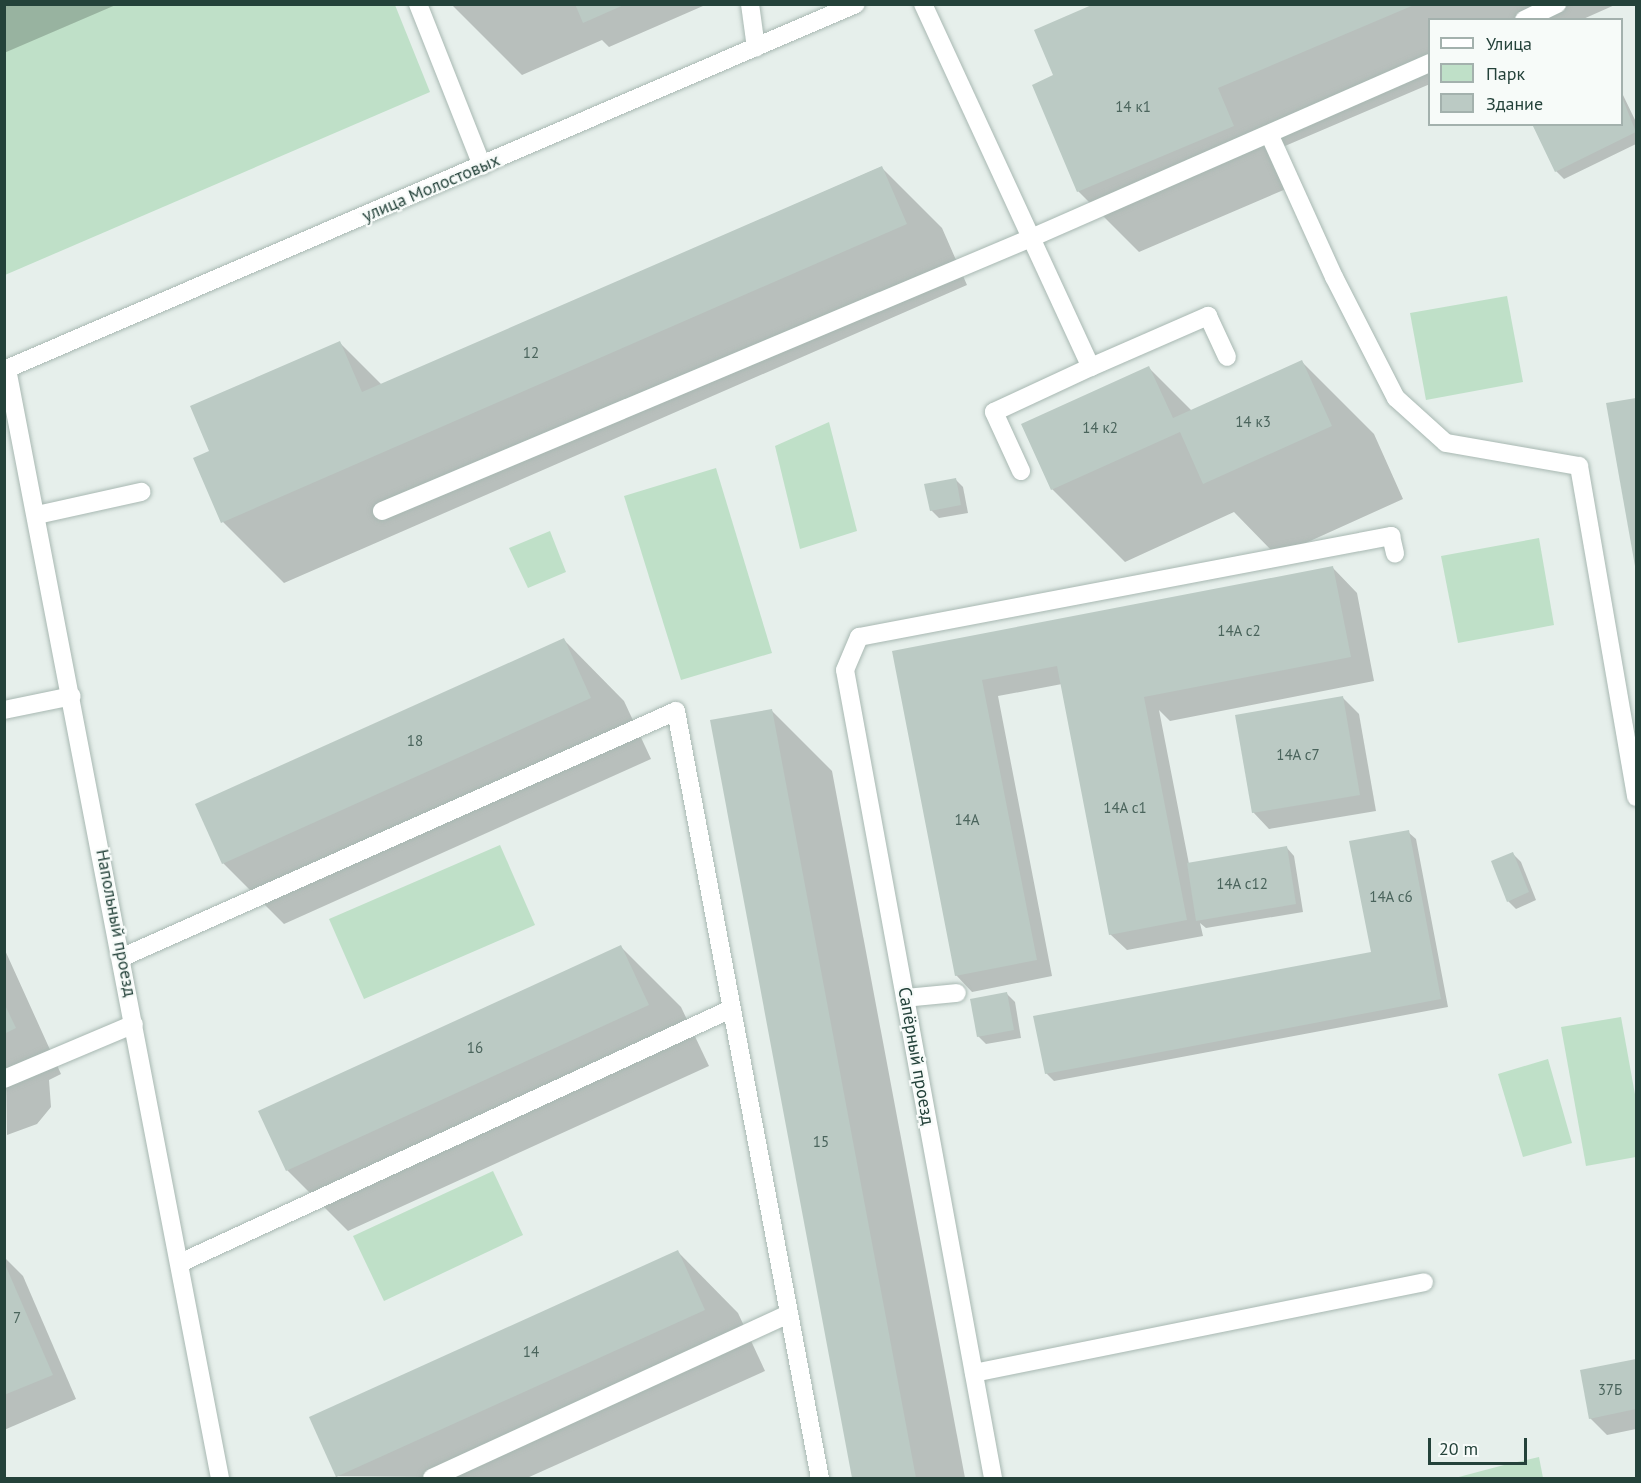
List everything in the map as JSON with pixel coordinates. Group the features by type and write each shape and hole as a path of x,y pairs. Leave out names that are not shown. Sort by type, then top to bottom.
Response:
{"street":[{"path":"418,4 482,166"},
{"path":"750,4 756,48"},
{"name":"улица Молостовых","path":"6,370 856,4"},
{"path":"923,4 1090,367"},
{"path":"1528,18 1557,4"},
{"path":"382,511 1270,136 1428,64"},
{"path":"1270,136 1335,277 1396,398 1446,443 1579,466 1636,797"},
{"path":"1020,471 994,412 1208,316 1227,357"},
{"name":"Напольный проезд","path":"6,370 37,515 123,957 220,1479"},
{"path":"37,515 141,492"},
{"name":"Сапёрный проезд","path":"993,1479 845,670 859,637 1391,536 1395,554"},
{"path":"4,710 72,696"},
{"path":"123,957 676,711 820,1479"},
{"path":"905,998 957,993"},
{"path":"180,1263 731,1009"},
{"path":"4,1079 134,1024"},
{"path":"974,1373 1424,1282"},
{"path":"432,1479 789,1314"}],"green space":[{"path":"5,4 395,5 430,92 5,275"},
{"path":"1507,296 1523,382 1426,400 1410,313"},
{"path":"829,422 857,531 800,549 775,446"},
{"path":"716,468 772,653 681,680 624,496"},
{"path":"550,531 566,572 528,588 509,548"},
{"path":"1539,538 1554,625 1458,643 1441,556"},
{"path":"500,845 535,925 364,999 329,919"},
{"path":"1621,1017 1636,1100 1636,1157 1586,1166 1561,1027"},
{"path":"1548,1059 1572,1143 1523,1157 1498,1074"},
{"path":"493,1171 523,1235 384,1301 353,1236"},
{"path":"1539,1457 1543,1478 1455,1478 1504,1465"}],"building":[{"path":"575,4 626,4 583,23"},
{"path":"1094,4 1414,5 1218,88 1234,126 1077,192 1032,85 1053,75 1034,30"},
{"path":"1623,100 1636,132 1555,172 1533,126 1623,126"},
{"path":"882,166 907,224 221,523 193,458 209,451 190,406 340,341 362,392"},
{"path":"1302,360 1332,426 1203,484 1180,432 1051,490 1021,424 1149,366 1173,418"},
{"path":"1636,398 1636,566 1635,566 1606,403"},
{"path":"956,478 961,505 930,511 924,484"},
{"path":"1333,566 1351,657 1144,697 1187,920 1109,935 1057,666 982,680 1037,960 955,976 892,651"},
{"path":"564,638 591,698 222,864 195,804"},
{"path":"1343,696 1360,795 1252,813 1235,715"},
{"path":"772,709 916,1478 852,1478 818,1297 710,720"},
{"path":"1409,830 1441,999 1045,1074 1033,1016 1371,952 1349,841"},
{"path":"1287,846 1296,904 1196,921 1187,863"},
{"path":"1513,852 1529,892 1507,902 1491,861"},
{"path":"621,945 649,1005 286,1171 258,1111"},
{"path":"1007,992 1014,1030 977,1037 970,999"},
{"path":"4,1003 16,1028 4,1034"},
{"path":"678,1250 705,1310 336,1477 309,1417"},
{"path":"4,1262 53,1375 4,1395"},
{"path":"1636,1359 1636,1409 1589,1419 1580,1370"}]}
